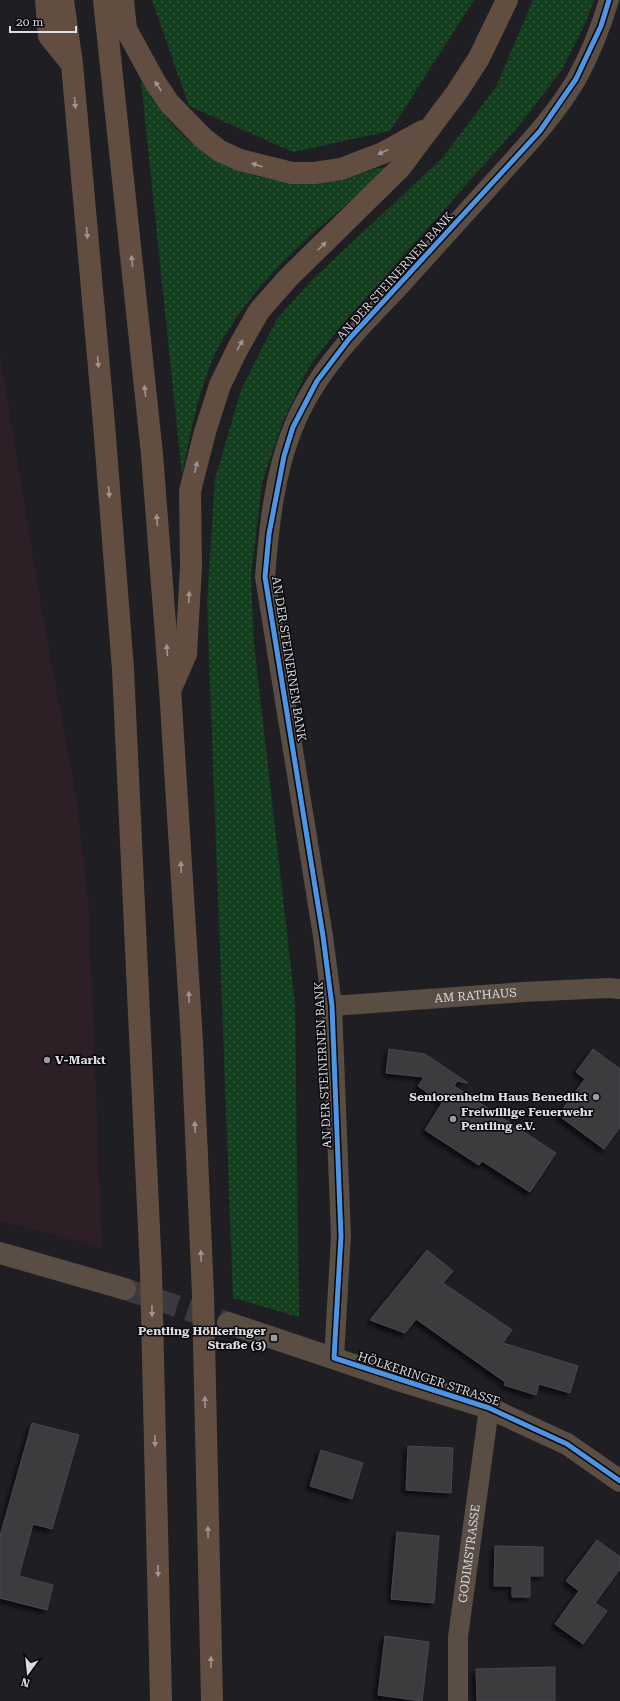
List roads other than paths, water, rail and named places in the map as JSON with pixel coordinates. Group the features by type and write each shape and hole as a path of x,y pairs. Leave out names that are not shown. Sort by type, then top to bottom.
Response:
{"highway":[{"path":"46,0 49,36 72,64"},
{"path":"63,0 72,64 104,424 123,669 152,1272 162,1701"},
{"path":"104,0 152,454 170,688 192,1041 203,1295 212,1701"},
{"path":"122,0 126,29 155,82 169,103 203,138 220,151 240,160 292,173 314,173 341,169 383,153 430,127"},
{"path":"170,688 186,654 191,567 190,491 204,432 220,385 238,348 259,311 288,278 400,168 457,92 479,58 507,0"}],"street":[{"name":"AN DER STEINERNEN BANK","path":"334,1358 341,1236 332,1006 322,928 265,577 269,534 284,456 293,427 317,382 349,339 540,131 576,79 601,26 609,0"},
{"name":"AM RATHAUS","path":"332,1006 523,992 620,989"},
{"path":"0,1253 125,1289"},
{"name":"HÖLKERINGER STRASSE","path":"228,1322 490,1408 567,1444 620,1481"},
{"name":"GODIMSTRASSE","path":"458,1701 458,1637 490,1408"}],"tunnel":[{"path":"125,1289 228,1323"}],"place":[{"name":"V-Markt","path":"47,1060"},
{"name":"Seniorenheim Haus Benedikt","path":"596,1097"},
{"name":"Freiwillige Feuerwehr Pentling e.V.","path":"453,1119"},
{"name":"Pentling Hölkeringer Straße (3)","path":"274,1338"}]}
